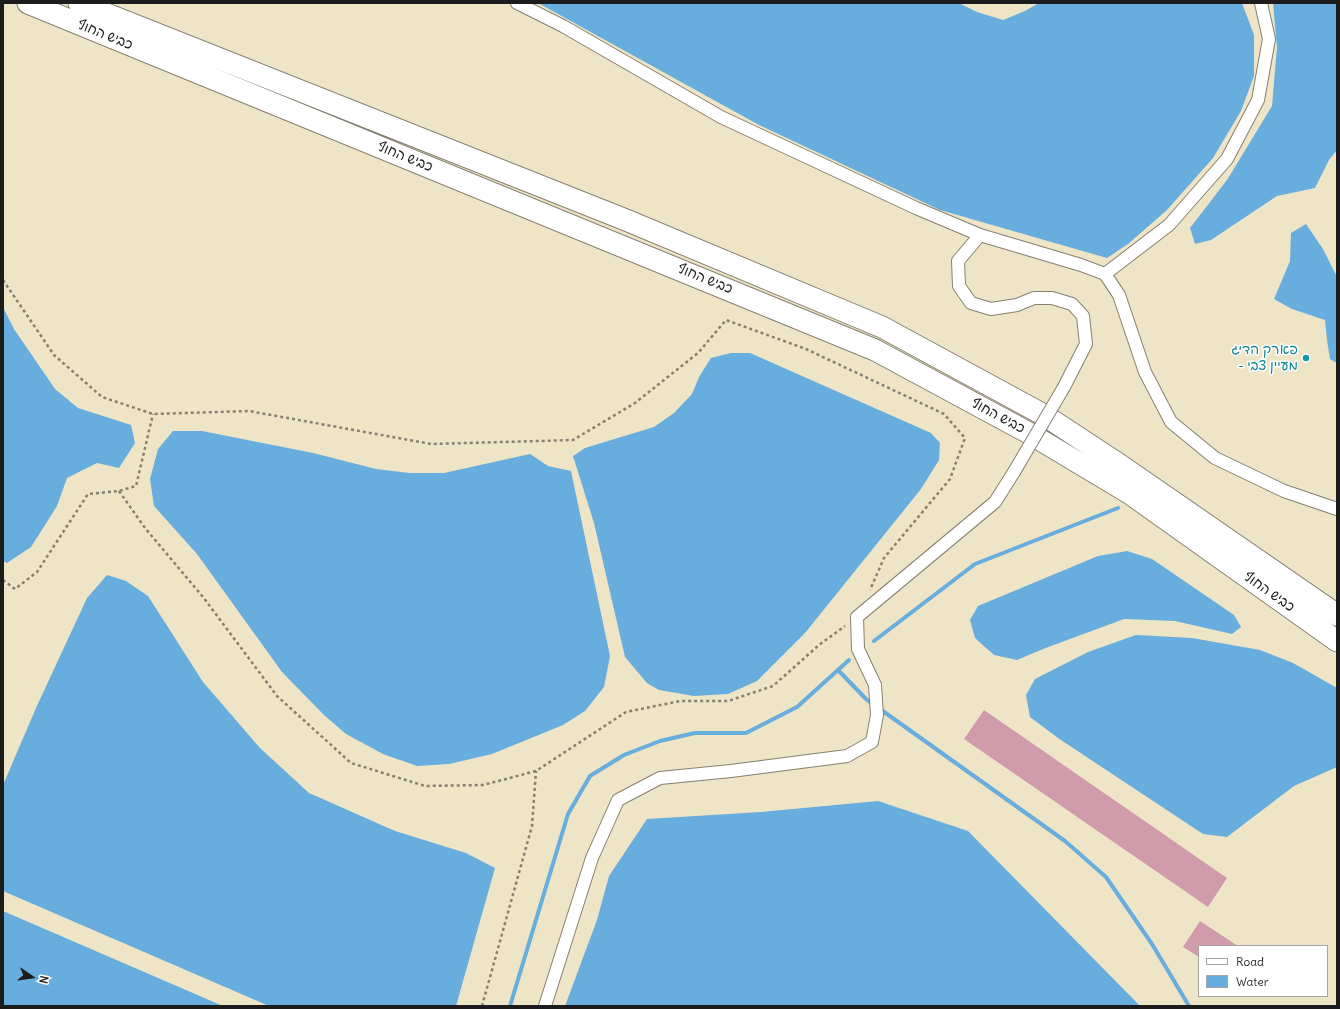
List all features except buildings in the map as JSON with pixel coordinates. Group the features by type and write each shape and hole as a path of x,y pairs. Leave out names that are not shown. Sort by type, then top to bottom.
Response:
{"highway":[{"name":"כביש החוף","path":"28,3 620,244 875,350 1027,432 1129,493 1337,641"},
{"name":"כביש החוף","path":"79,3 626,220 882,327 1044,414 1337,615"}],"street":[{"path":"517,3 563,26 721,117 916,208 980,235 1105,274 1120,295 1145,372 1172,422 1215,458 1284,491 1337,509"},
{"path":"1105,274 1169,224 1227,159 1258,100 1269,39 1261,3"},
{"path":"545,1006 592,858 618,800 660,778 731,771 848,756 872,742 877,715 875,685 858,649 857,617 995,502 1064,387 1086,344 1083,316 1072,304 1052,298 1034,298 1017,305 991,309 971,303 959,286 958,261 980,235"}],"path":[{"path":"3,280 54,355 102,396 153,414 249,411 431,444 573,440 634,403 698,353 726,320 806,349 944,414 965,438 950,479 884,558 869,591"},
{"path":"3,580 15,589 37,572 88,494 120,491 136,486 153,414"},
{"path":"120,491 145,528 203,597 277,696 351,763 425,786 483,785 536,771 626,712 680,701 728,701 773,686 819,645 857,617"},
{"path":"482,1006 532,826 536,771"}],"water":[{"path":"538,3 959,3 977,12 1003,20 1025,11 1039,3 1242,3 1254,35 1254,76 1241,111 1213,158 1167,210 1128,244 1107,258 940,210 759,125"},
{"path":"1273,3 1337,3 1337,150 1329,160 1315,188 1277,196 1211,240 1195,244 1190,228 1227,180 1272,106 1277,47"},
{"path":"1306,224 1323,249 1337,277 1337,363 1330,359 1325,320 1292,309 1274,299 1290,261 1291,233"},
{"path":"3,307 14,329 55,389 78,408 131,425 135,443 119,468 97,463 67,478 57,506 31,547 7,563 3,561"},
{"path":"731,353 750,353 931,433 940,443 939,460 921,489 805,633 757,681 728,694 694,696 659,690 647,683 625,657 594,523 573,456 585,448 654,427 674,413 692,394 699,377 711,358"},
{"path":"173,431 202,431 313,453 376,469 409,473 444,473 530,454 548,466 571,471 610,656 604,687 585,711 563,725 492,754 449,764 417,766 383,754 346,734 324,715 282,672 197,554 154,506 150,479 158,449"},
{"path":"1127,551 1152,559 1234,615 1241,627 1232,634 1175,621 1124,619 1017,660 994,655 975,638 970,620 978,606 1098,556"},
{"path":"107,575 126,581 148,596 203,682 260,748 309,793 395,831 466,853 495,868 456,1006 269,1006 3,891 3,785 36,708 87,598"},
{"path":"1136,635 1192,638 1260,650 1293,663 1337,688 1337,767 1294,786 1227,837 1203,834 1058,738 1030,717 1026,695 1035,679 1088,652"},
{"path":"878,801 968,831 1140,1006 565,1006 597,920 609,876 647,819 761,812"},
{"path":"3,911 223,1006 3,1006"}],"waterway":[{"path":"874,641 975,564 1118,508"},
{"path":"510,1006 568,814 590,776 624,755 660,741 695,733 746,733 797,707 849,660"},
{"path":"838,670 866,699 874,705"},
{"path":"880,709 1065,841 1106,877 1152,944 1189,1006"}],"place":[{"name":"פארק הדיג - מעיין צבי","path":"1306,358"}]}
